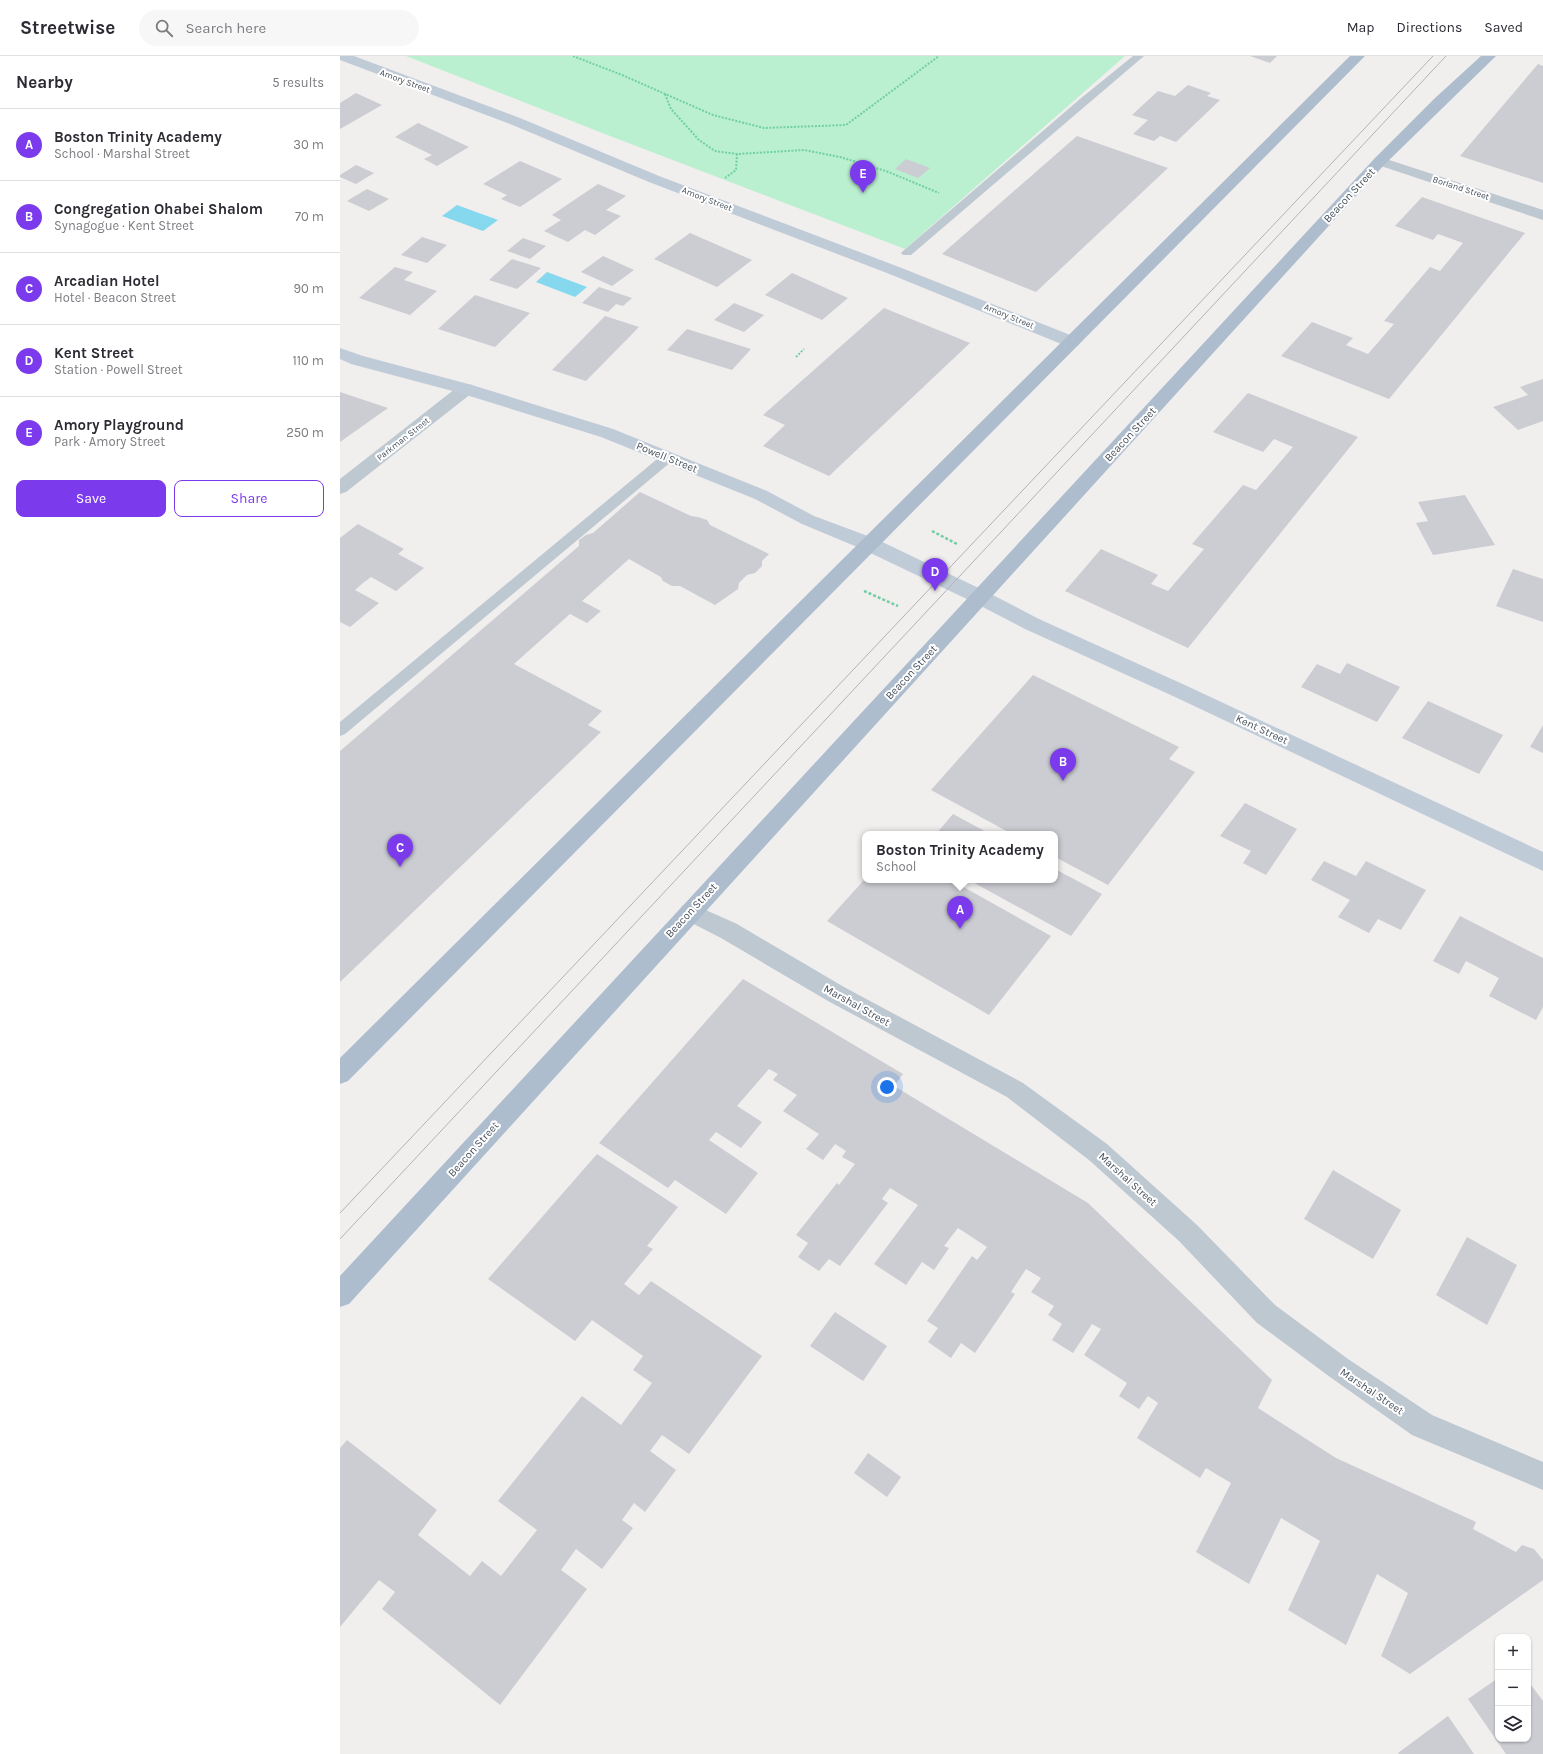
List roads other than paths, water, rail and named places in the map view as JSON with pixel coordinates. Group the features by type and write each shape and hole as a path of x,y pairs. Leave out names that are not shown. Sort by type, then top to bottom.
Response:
{"main road":[{"path":"340,1074 1358,56"},
{"name":"Beacon Street","path":"340,1295 1380,162 1439,102 1489,56"}],"street":[{"name":"Amory Street","path":"341,56 515,121 654,179 893,270 1072,342"},
{"name":"Borland Street","path":"1380,162 1543,215"},
{"name":"Powell Street","path":"340,353 357,360 466,389 607,433 761,495 808,520 869,544 980,597"},
{"name":"Parkman Street","path":"340,488 466,389"},
{"name":"Kent Street","path":"980,597 1032,624 1180,691 1543,862"},
{"name":"Marshal Street","path":"690,912 729,931 836,994 1015,1090 1098,1152 1188,1233 1266,1314 1339,1368 1422,1424 1543,1476"}],"lane":[{"path":"907,253 1078,106 1139,56"},
{"path":"340,730 667,458"}],"water":[{"path":"457,205 498,220 483,231 442,216"},
{"path":"547,272 587,287 575,297 536,282"}],"tram line":[{"path":"340,1213 1433,56"},
{"path":"340,1239 1446,56"}],"place":[{"name":"Amory Playground","path":"863,193"},
{"name":"Kent Street","path":"935,591"},
{"name":"Congregation Ohabei Shalom","path":"1063,781"},
{"name":"Arcadian Hotel","path":"400,867"},
{"name":"Boston Trinity Academy","path":"960,929"}]}
